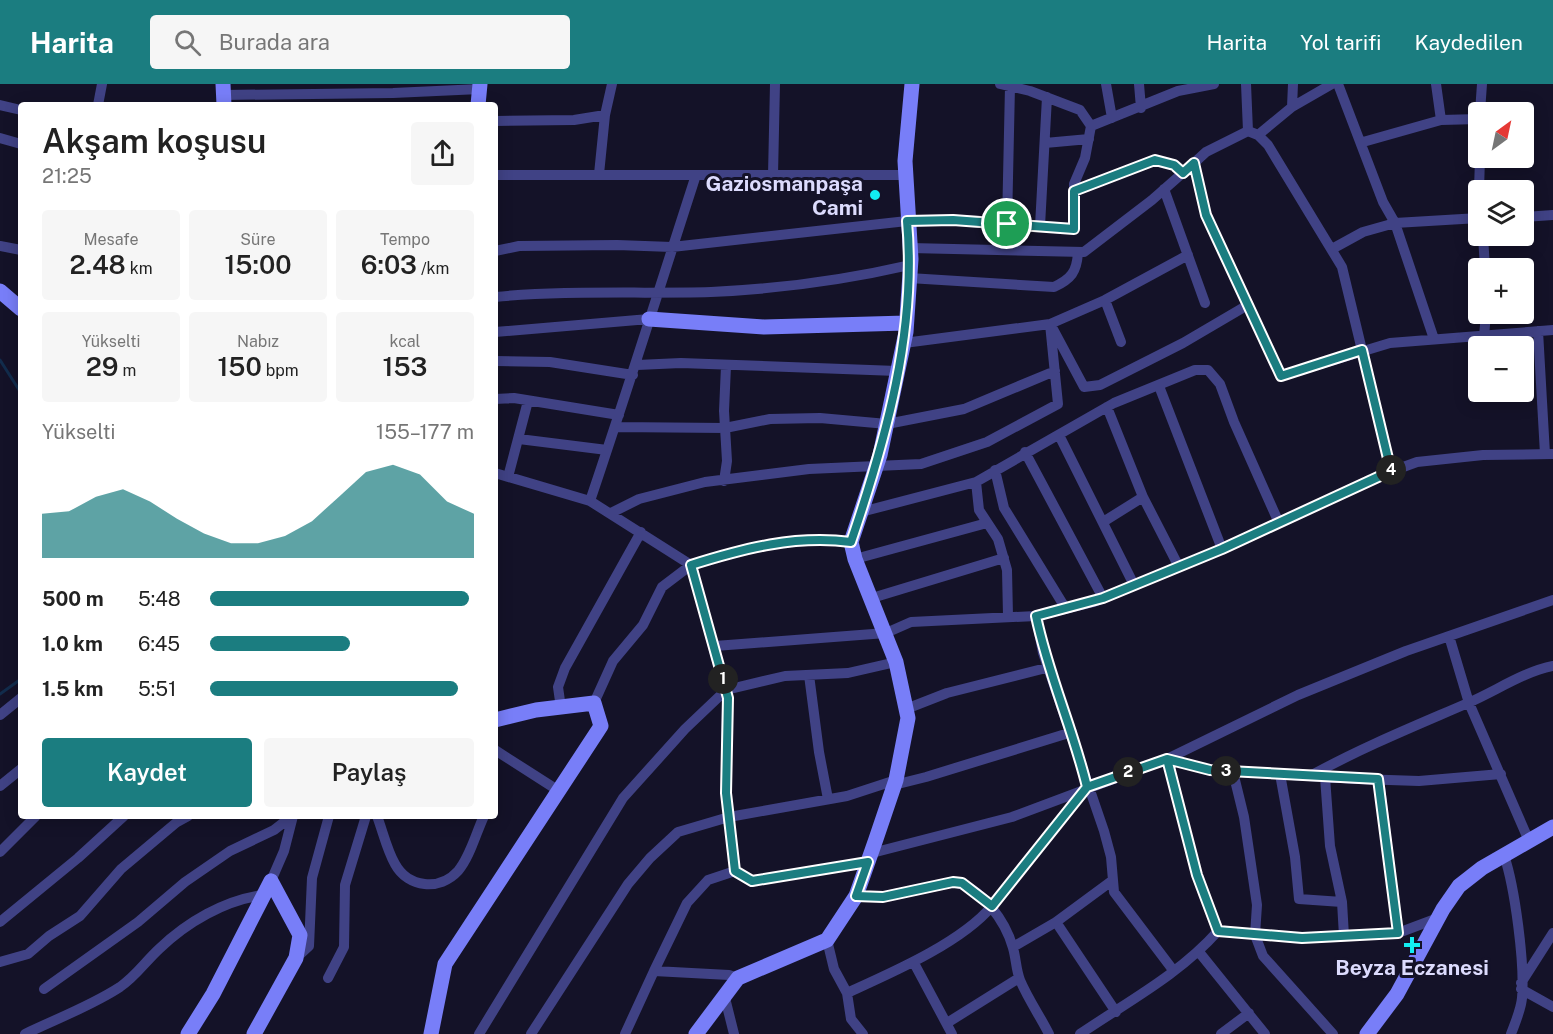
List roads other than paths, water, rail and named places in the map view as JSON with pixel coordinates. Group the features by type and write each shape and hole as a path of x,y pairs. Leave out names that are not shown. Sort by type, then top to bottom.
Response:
{"main road":[{"path":"696,1034 738,978 827,940 856,896 895,782 908,718 896,662 855,559 851,542 876,467 904,343 910,271 905,175 912,84"},
{"path":"478,102 480,86"},
{"path":"0,291 18,306"},
{"path":"649,319 764,327 906,323"},
{"path":"431,1034 445,964 601,726 594,703 536,710 498,719"},
{"path":"1368,1034 1397,994 1438,918 1459,886 1504,855 1553,827"},
{"path":"188,1034 213,994 271,881"},
{"path":"254,1034 296,958 300,935 271,881"}],"street":[{"path":"99,102 102,84"},
{"path":"598,174 605,115 612,84"},
{"path":"773,176 775,84"},
{"path":"1106,84 1112,118"},
{"path":"1139,84 1141,108"},
{"path":"1091,126 1141,108 1170,89 1214,84"},
{"path":"1246,84 1253,133 1268,145 1342,267 1391,471"},
{"path":"1292,107 1293,84"},
{"path":"910,248 1084,252 1164,189 1206,152 1253,133 1332,84"},
{"path":"1338,84 1383,202 1395,223 1434,339"},
{"path":"1436,84 1441,120"},
{"path":"1481,102 1482,84"},
{"path":"498,250 519,246 672,247 907,221 953,220 1074,229 1074,184 1085,158 1091,126 1080,110 1047,97 1005,85 1007,224"},
{"path":"223,95 393,93 480,86"},
{"path":"1041,226 1047,97"},
{"path":"0,105 18,109"},
{"path":"498,121 574,120 605,115"},
{"path":"1362,142 1441,120 1468,119"},
{"path":"0,138 18,143"},
{"path":"1045,143 1089,139"},
{"path":"1074,191 1155,160 1174,165 1183,173"},
{"path":"1194,163 1206,215 1246,306 1281,376 1390,343 1468,337"},
{"path":"498,175 905,175"},
{"path":"590,501 635,370 657,291 696,175"},
{"path":"1164,189 1205,303"},
{"path":"1534,216 1553,215"},
{"path":"1332,249 1363,232 1395,223 1468,219"},
{"path":"0,246 18,249"},
{"path":"498,297 537,293 711,292 910,271 1054,287 1071,279 1077,266 1078,252"},
{"path":"904,343 1050,324 1105,300 1188,255"},
{"path":"1105,300 1121,342"},
{"path":"1050,324 1084,387 1100,385 1184,343 1246,306"},
{"path":"498,332 649,319"},
{"path":"611,513 639,499 705,482 809,469 921,464 987,442 1058,404 1050,324"},
{"path":"1485,324 1484,336 1553,330"},
{"path":"715,645 886,633 911,622 1036,616 1103,598 1222,549 1391,471 1417,462 1483,455 1549,454 1538,331"},
{"path":"498,361 550,362 635,370 681,363 897,371"},
{"path":"724,481 727,461 726,366"},
{"path":"861,512 976,482 1107,407 1195,370 1208,370 1220,384 1234,422 1279,523"},
{"path":"615,427 725,428 770,419 820,418 887,424 963,409 1055,371"},
{"path":"1159,386 1222,549"},
{"path":"498,399 528,401 620,415"},
{"path":"508,477 528,401"},
{"path":"1107,407 1143,497 1179,567"},
{"path":"1059,435 1134,585"},
{"path":"519,439 607,450"},
{"path":"1025,452 1103,598"},
{"path":"995,471 1004,508 1066,609"},
{"path":"498,474 590,501 691,565 704,620 715,645 726,690 729,817 735,871"},
{"path":"976,482 979,510 998,539 1008,570 1008,616"},
{"path":"1103,522 1143,497"},
{"path":"855,559 987,523"},
{"path":"561,708 558,687 565,668 641,532"},
{"path":"594,703 613,661 643,625 662,587 691,565 754,547 819,538 851,542"},
{"path":"872,598 1004,558"},
{"path":"625,1034 687,903 708,880 735,871 752,881 870,858 1012,817 1087,787 1167,759 1298,695 1406,651 1553,600"},
{"path":"1036,616 1043,653 1050,667 1072,732 1087,787 1104,831 1111,857 1114,892 1173,970"},
{"path":"1449,636 1469,703 1529,841"},
{"path":"479,1034 623,798 685,729 726,690 785,676 848,673 896,662"},
{"path":"1312,775 1374,743 1469,703 1538,669 1553,666"},
{"path":"906,709 947,693 1050,667"},
{"path":"809,675 828,799"},
{"path":"0,715 18,700"},
{"path":"531,1034 628,884 650,858 678,832 729,817 847,796 895,782 926,777 1072,732"},
{"path":"498,752 559,791"},
{"path":"1167,759 1210,770 1325,777 1419,781 1501,774"},
{"path":"1167,759 1197,875 1218,931"},
{"path":"0,786 18,771"},
{"path":"1233,772 1244,817 1257,905 1255,935 1263,956 1333,1034"},
{"path":"1280,774 1295,857 1299,899 1342,902"},
{"path":"1325,777 1330,846 1342,902 1344,936"},
{"path":"1378,779 1398,933"},
{"path":"846,993 914,963 974,923 992,906 1087,787"},
{"path":"0,852 33,819"},
{"path":"0,922 78,858 121,819"},
{"path":"0,962 28,954 49,936 80,916 121,869 182,819"},
{"path":"44,989 138,922 230,851 274,830 288,819"},
{"path":"271,881 284,851 291,819"},
{"path":"296,958 309,946 312,878 328,819"},
{"path":"328,978 344,947 345,885 365,819"},
{"path":"378,819 396,866 415,883 430,885 442,883 458,870 483,819"},
{"path":"1504,855 1510,874 1521,956 1522,1000 1511,1034"},
{"path":"1013,947 1056,922 1113,880"},
{"path":"856,896 883,897 953,882 962,883 992,906 1013,947 1019,978 1049,1034"},
{"path":"25,1034 117,989 138,974 157,951 182,928 242,898 263,895"},
{"path":"1218,931 1255,935 1344,936 1398,933 1438,918"},
{"path":"1056,922 1116,1012"},
{"path":"1080,1034 1116,1012 1199,952 1218,931"},
{"path":"1521,986 1553,933"},
{"path":"827,940 834,969 846,993 851,1019 864,1034"},
{"path":"1199,952 1265,1034"},
{"path":"914,963 952,1034"},
{"path":"654,970 729,975 738,978"},
{"path":"947,1023 1019,978"},
{"path":"1521,986 1553,1007"},
{"path":"724,994 734,1034"},
{"path":"1221,1034 1249,1013"}],"waterway":[{"path":"0,360 18,388"},
{"path":"0,694 18,681"}],"place":[{"name":"Gaziosmanpaşa Cami","path":"875,195"},
{"name":"Beyza Eczanesi","path":"1412,945"}]}
